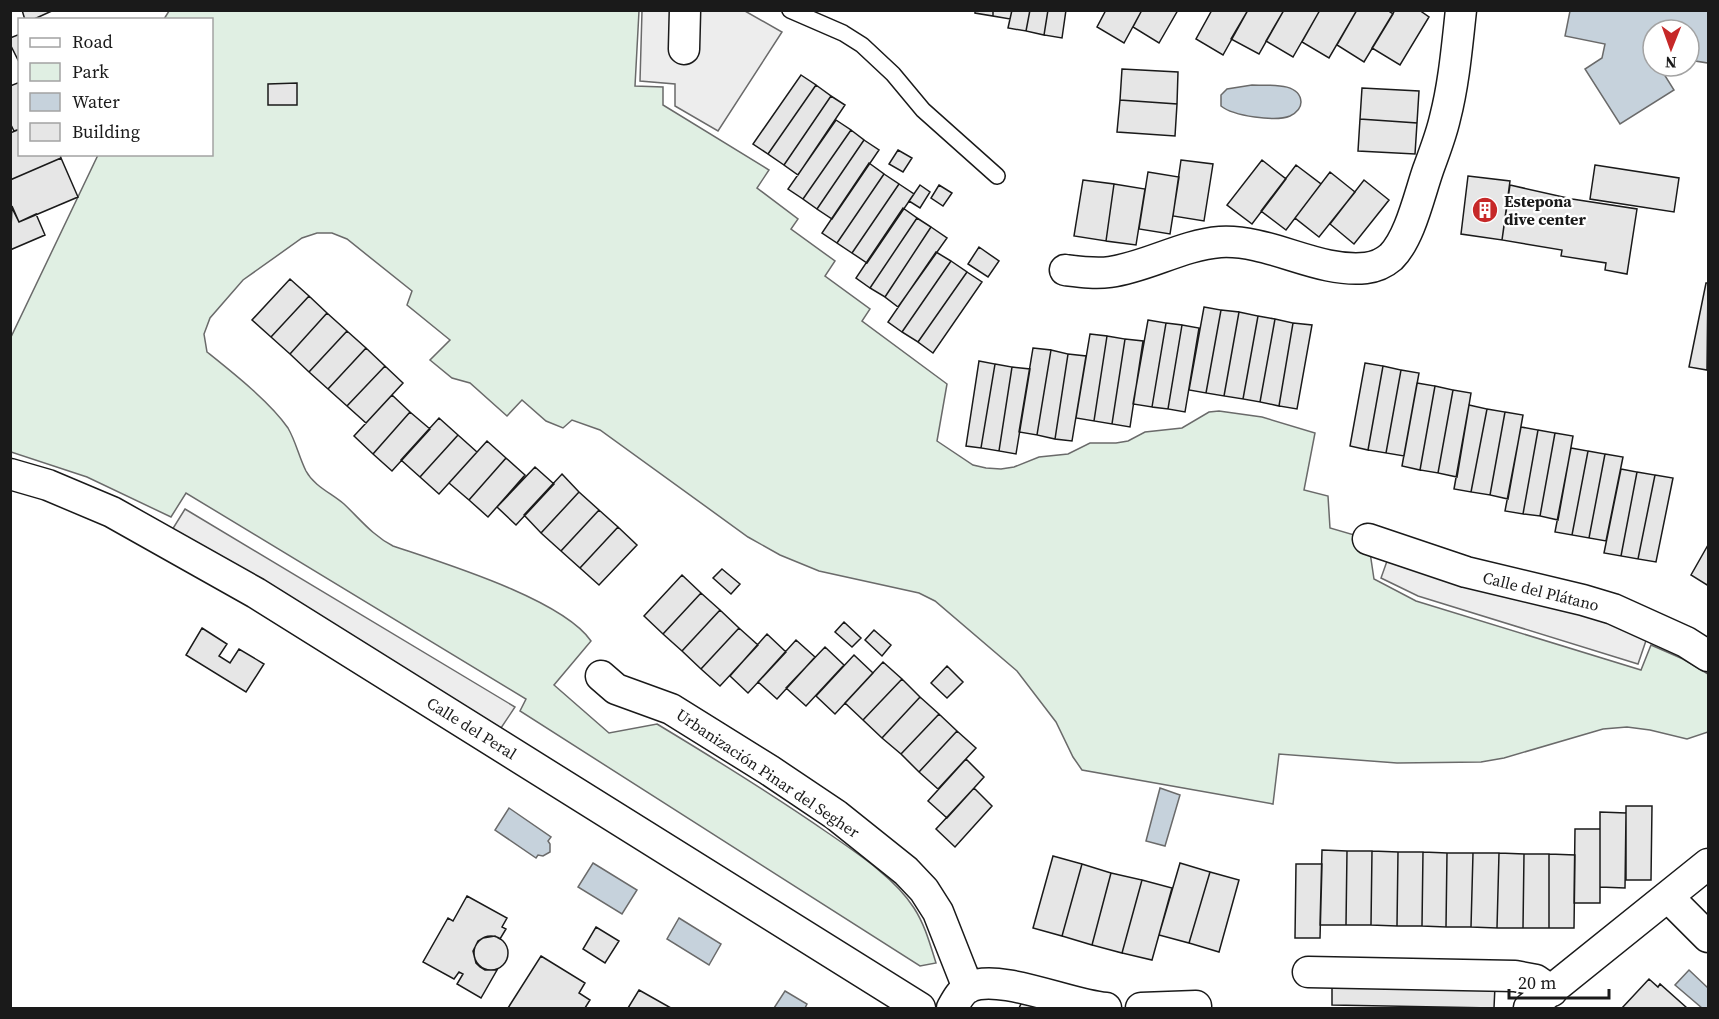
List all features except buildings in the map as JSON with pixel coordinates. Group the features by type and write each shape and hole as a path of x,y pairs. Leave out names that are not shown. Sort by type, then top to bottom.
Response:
{"street":[{"path":"684,49 685,10"},
{"path":"1065,270 1091,274 1112,272 1218,242 1237,242 1259,246 1338,267 1366,268 1379,265 1391,256 1406,233 1445,119 1461,10"},
{"name":"Calle del Peral","path":"10,474 48,485 112,512 256,593 920,1008"},
{"name":"Calle del Plátano","path":"1368,539 1474,574 1613,609 1686,642 1708,656"},
{"name":"Urbanización Pinar del Segher","path":"601,676 616,689 671,709 769,770 836,815 906,871 924,891 938,912 960,998 980,984 994,983 1026,988 1072,1003 1106,1008"},
{"path":"1529,1008 1708,864"},
{"path":"1668,897 1708,937"},
{"path":"1308,972 1515,976 1536,980 1552,991"},
{"path":"1142,1008 1196,1006"}],"lane":[{"path":"790,10 843,33 862,45 879,59 923,110 997,176"}],"green space":[{"path":"169,11 639,11 635,86 663,87 663,105 769,170 757,188 798,219 791,229 835,261 825,276 870,309 862,321 947,384 937,441 973,465 1001,469 1014,467 1039,457 1068,454 1090,443 1116,443 1128,441 1145,432 1182,428 1209,412 1219,411 1262,417 1315,433 1304,490 1328,496 1330,528 1368,539 1374,579 1416,601 1641,670 1651,645 1683,659 1708,674 1708,732 1687,739 1627,727 1603,729 1504,758 1481,762 1397,763 1279,754 1273,804 1082,770 1056,722 1017,671 935,601 919,593 819,571 780,555 748,537 600,430 572,420 563,428 546,421 522,400 507,416 470,383 452,378 430,360 450,340 407,305 412,291 347,239 332,233 317,233 302,238 243,280 210,318 204,334 207,352 250,388 280,418 288,428 306,471 313,481 393,546 500,584 555,611 576,626 591,641 554,685 609,733 657,724 765,791 863,858 897,886 918,914 936,963 920,966 520,711 526,699 186,493 171,517 87,477 11,452 11,337 98,156 213,156 213,18 165,18"}],"shaded area":[{"path":"642,11 745,11 782,32 718,131 675,106 675,84 640,81"},
{"path":"185,509 515,707 501,728 172,530"},
{"path":"1392,547 1651,626 1638,664 1418,596 1381,578"}],"water":[{"path":"1570,11 1708,11 1708,63 1701,62 1701,18 1641,18 1641,78 1666,78 1674,90 1620,124 1585,69 1602,58 1605,44 1565,36"},
{"path":"1252,85 1289,88 1299,95 1300,107 1296,112 1284,118 1265,118 1235,113 1221,106 1221,95 1227,89"},
{"path":"1160,788 1180,795 1165,846 1146,841"},
{"path":"509,808 551,837 548,841 550,852 543,856 538,855 536,858 495,830"},
{"path":"593,863 637,890 622,914 578,887"},
{"path":"679,918 721,944 709,965 667,939"},
{"path":"1689,970 1708,988 1708,1008 1702,1008 1675,985"},
{"path":"785,991 807,1004 805,1008 774,1008"}],"place":[{"name":"Estepona dive center","path":"1485,210"}]}
